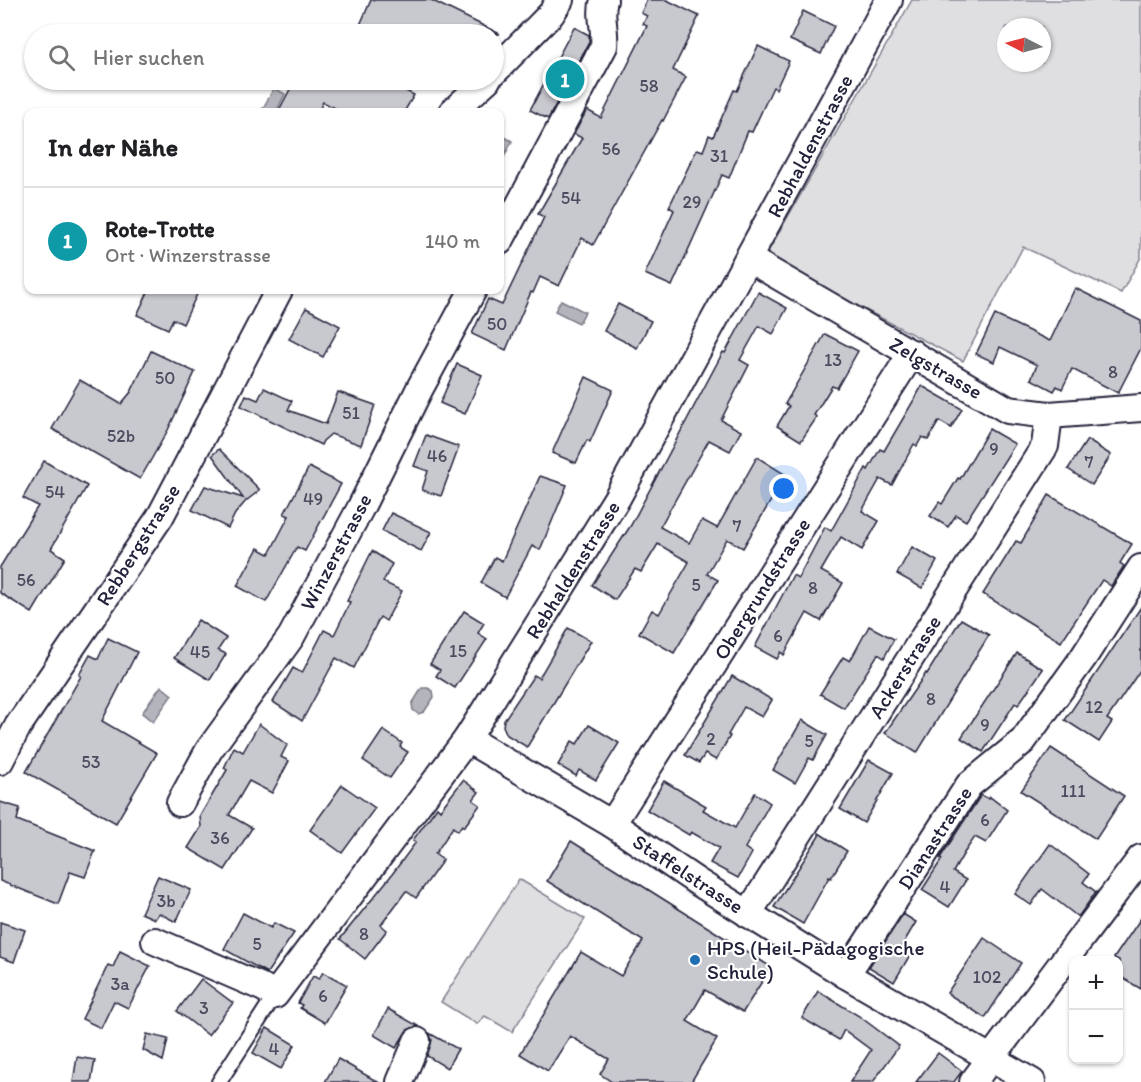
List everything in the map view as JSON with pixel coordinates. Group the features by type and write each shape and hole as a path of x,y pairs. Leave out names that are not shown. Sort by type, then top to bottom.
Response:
{"street":[{"path":"504,62 550,14 560,0"},
{"path":"504,234 604,46 606,36 602,5 604,0"},
{"name":"Rebhaldenstrasse","path":"275,995 467,739 617,498 889,0"},
{"path":"456,108 476,90"},
{"name":"Zelgstrasse","path":"749,259 1008,410 1049,415 1141,408"},
{"name":"Rebbergstrasse","path":"0,761 18,726 160,517 276,294"},
{"name":"Winzerstrasse","path":"180,803 209,750 291,636 360,509 420,388 471,294"},
{"name":"Obergrundstrasse","path":"612,824 912,353"},
{"name":"Ackerstrasse","path":"748,914 1045,446 1049,415"},
{"name":"Dianastrasse","path":"846,975 969,785 1023,741 1083,658 1141,568"},
{"name":"Staffelstrasse","path":"467,739 612,824 748,914 846,975 1032,1082"},
{"path":"973,1082 1141,858"},
{"path":"155,941 264,988 275,995"},
{"path":"400,1082 417,1041"}],"lane":[{"path":"219,1082 275,995"}],"shaded area":[{"path":"912,0 1141,0 1141,257 1121,293 1023,247 963,361 765,257"},
{"path":"273,90 285,94 278,108 263,108"},
{"path":"504,137 512,141 504,157"},
{"path":"561,300 585,312 579,323 555,311"},
{"path":"161,686 172,695 153,722 142,713"},
{"path":"422,688 433,691 434,697 424,712 418,714 413,710 412,704"},
{"path":"519,879 585,919 512,1032 485,1016 477,1024 441,1002"}],"building":[{"path":"371,0 431,0 480,24 360,24"},
{"path":"647,0 667,0 699,16 673,70 686,77 593,245 582,238 559,286 540,277 533,293 531,292 506,350 472,334 488,299 502,305 544,217 538,214 582,138 574,134 587,110 601,118 647,26 643,24 647,16 641,13"},
{"path":"803,11 834,26 821,54 790,40"},
{"path":"574,27 589,35 589,42 548,119 530,110"},
{"path":"758,46 789,61 776,89 773,87 752,132 748,131 729,178 722,175 672,286 645,274 674,210 669,207 697,149 703,151 709,135 713,137 734,90 737,91"},
{"path":"290,90 404,90 414,95 406,108 335,108 323,102 320,108 280,108"},
{"path":"1075,288 1141,321 1141,348 1118,393 1072,369 1062,389 1057,386 1054,391 1031,379 1037,365 1000,347 994,362 976,354 995,315 1050,341"},
{"path":"758,292 787,308 773,334 759,326 740,360 749,365 721,420 741,431 730,451 709,440 660,527 689,543 702,520 717,528 757,457 786,475 743,548 727,539 707,574 718,580 674,653 639,633 652,610 659,614 689,562 658,544 641,572 635,569 615,600 592,585 631,525 723,352 725,353"},
{"path":"147,294 197,294 183,324 173,319 168,329 137,315"},
{"path":"618,304 651,321 637,348 604,331"},
{"path":"306,308 340,326 323,357 289,339"},
{"path":"825,334 858,351 837,388 832,386 814,415 817,417 801,441 777,426 789,406 785,404"},
{"path":"151,351 195,372 168,430 140,479 52,429 80,380 121,404 131,392"},
{"path":"457,364 482,375 465,414 440,403"},
{"path":"586,377 613,390 590,442 587,440 576,463 552,453"},
{"path":"922,386 962,409 951,428 939,421 928,440 922,437 917,446 914,444 892,485 880,479 862,511 879,521 862,550 841,537 821,571 843,583 821,621 807,613 784,655 781,652 777,659 755,647 793,575 798,578 825,527 831,531 866,468 868,470 880,449 884,451"},
{"path":"264,388 292,401 288,410 326,424 338,392 375,405 361,445 331,434 321,445 241,406 246,395 258,400"},
{"path":"989,429 1015,444 966,521 956,515 948,527 930,516 939,502 942,504 958,478 960,479"},
{"path":"426,435 459,447 441,496 422,490 428,471 414,466"},
{"path":"1087,440 1111,455 1092,485 1068,469"},
{"path":"219,449 260,490 235,514 228,528 192,510 205,486 243,498 212,455"},
{"path":"44,461 87,486 51,549 65,558 32,613 0,593 0,567 38,506 23,498"},
{"path":"309,467 341,484 305,551 297,547 266,602 237,586 258,548 269,554 289,516 284,514"},
{"path":"540,476 567,485 540,550 532,546 505,597 481,583 495,557 502,561"},
{"path":"1049,495 1132,544 1120,563 1124,566 1111,586 1102,580 1061,642 983,594 1016,541 1021,543"},
{"path":"391,513 431,532 421,551 382,531"},
{"path":"912,547 937,561 922,588 897,574"},
{"path":"372,551 392,564 383,582 402,591 386,621 380,617 354,668 336,658 302,721 273,702 293,668 302,673 324,630 334,635 350,602 347,601"},
{"path":"1141,607 1141,669 1107,719 1112,722 1099,742 1065,720"},
{"path":"464,611 484,623 478,633 487,639 455,688 436,676 440,670 430,664"},
{"path":"961,619 989,635 917,753 885,733 927,674"},
{"path":"198,620 226,638 218,650 226,654 210,680 174,658"},
{"path":"869,626 894,639 884,658 878,654 844,708 820,694 843,657 850,661"},
{"path":"568,628 591,641 527,747 507,735 503,726 504,720 534,675 539,678"},
{"path":"108,638 137,652 102,721 157,753 116,823 26,772 81,676 79,675 90,655 98,659"},
{"path":"1017,653 1043,669 1018,705 1015,703 983,752 961,738"},
{"path":"732,676 772,700 762,717 744,707 716,760 705,754 699,763 685,755"},
{"path":"802,720 827,735 813,760 809,758 795,783 773,770"},
{"path":"259,724 287,745 281,757 289,761 272,793 249,781 229,815 252,828 225,870 188,848 201,827 200,816 227,770 224,768 234,747 243,752"},
{"path":"589,725 619,743 596,780 579,770 576,776 558,765 572,741 577,744"},
{"path":"383,730 402,743 400,747 408,752 390,778 363,760"},
{"path":"1051,748 1124,796 1096,839 1021,791"},
{"path":"869,760 893,773 864,823 840,809"},
{"path":"463,780 479,792 473,800 480,805 464,827 462,825 458,831 453,827 435,854 443,860 416,898 406,891 381,925 387,930 365,959 340,939 416,842 413,840 437,807 440,810"},
{"path":"664,781 706,806 703,810 735,828 755,793 770,803 745,848 752,853 738,878 710,863 719,848 691,832 689,835 647,810"},
{"path":"342,785 375,808 342,853 310,830"},
{"path":"981,795 989,799 990,797 1007,810 986,843 975,837 964,853 953,872 966,880 949,907 922,890"},
{"path":"0,802 20,808 17,820 95,851 85,877 70,872 58,904 0,881"},
{"path":"819,833 847,851 831,878 829,877 803,924 774,907"},
{"name":"HPS (Heil-Pädagogische Schule)","path":"571,841 771,967 743,1012 705,990 687,1021 717,1039 691,1082 612,1082 600,1074 609,1059 570,1036 548,1071 520,1054 581,952 621,976 643,941 547,881"},
{"path":"1050,844 1089,874 1083,882 1096,892 1078,917 1042,889 1031,905 1015,894"},
{"path":"158,876 191,890 176,922 159,913 155,919 141,913"},
{"path":"243,913 271,928 274,923 294,933 267,973 224,949"},
{"path":"903,914 916,922 900,949 910,955 894,982 869,967"},
{"path":"1141,918 1141,989 1123,978 1123,956 1115,956"},
{"path":"0,922 25,930 14,962 0,957"},
{"path":"984,938 1021,963 985,1018 947,993"},
{"path":"120,951 150,966 128,1008 114,1001 101,1028 82,1019 108,965 113,967"},
{"path":"323,972 347,985 325,1023 300,1008 302,1005 298,1003 313,976 319,979"},
{"path":"201,979 233,1003 208,1035 177,1011"},
{"path":"818,991 859,1016 899,1046 873,1082 850,1082 871,1050 844,1030 839,1040 802,1018"},
{"path":"388,1009 418,1026 407,1030 396,1048 374,1035"},
{"path":"267,1028 295,1045 281,1069 253,1053"},
{"path":"429,1033 458,1049 447,1068 427,1056 432,1040"},
{"path":"147,1034 168,1039 163,1061 143,1050"},
{"path":"938,1053 962,1071 954,1082 916,1082"},
{"path":"77,1057 95,1060 91,1082 73,1082"},
{"path":"338,1059 378,1082 325,1082"}],"place":[{"name":"Rote-Trotte","path":"565,79"},
{"name":"HPS (Heil-Pädagogische Schule)","path":"695,960"}]}
